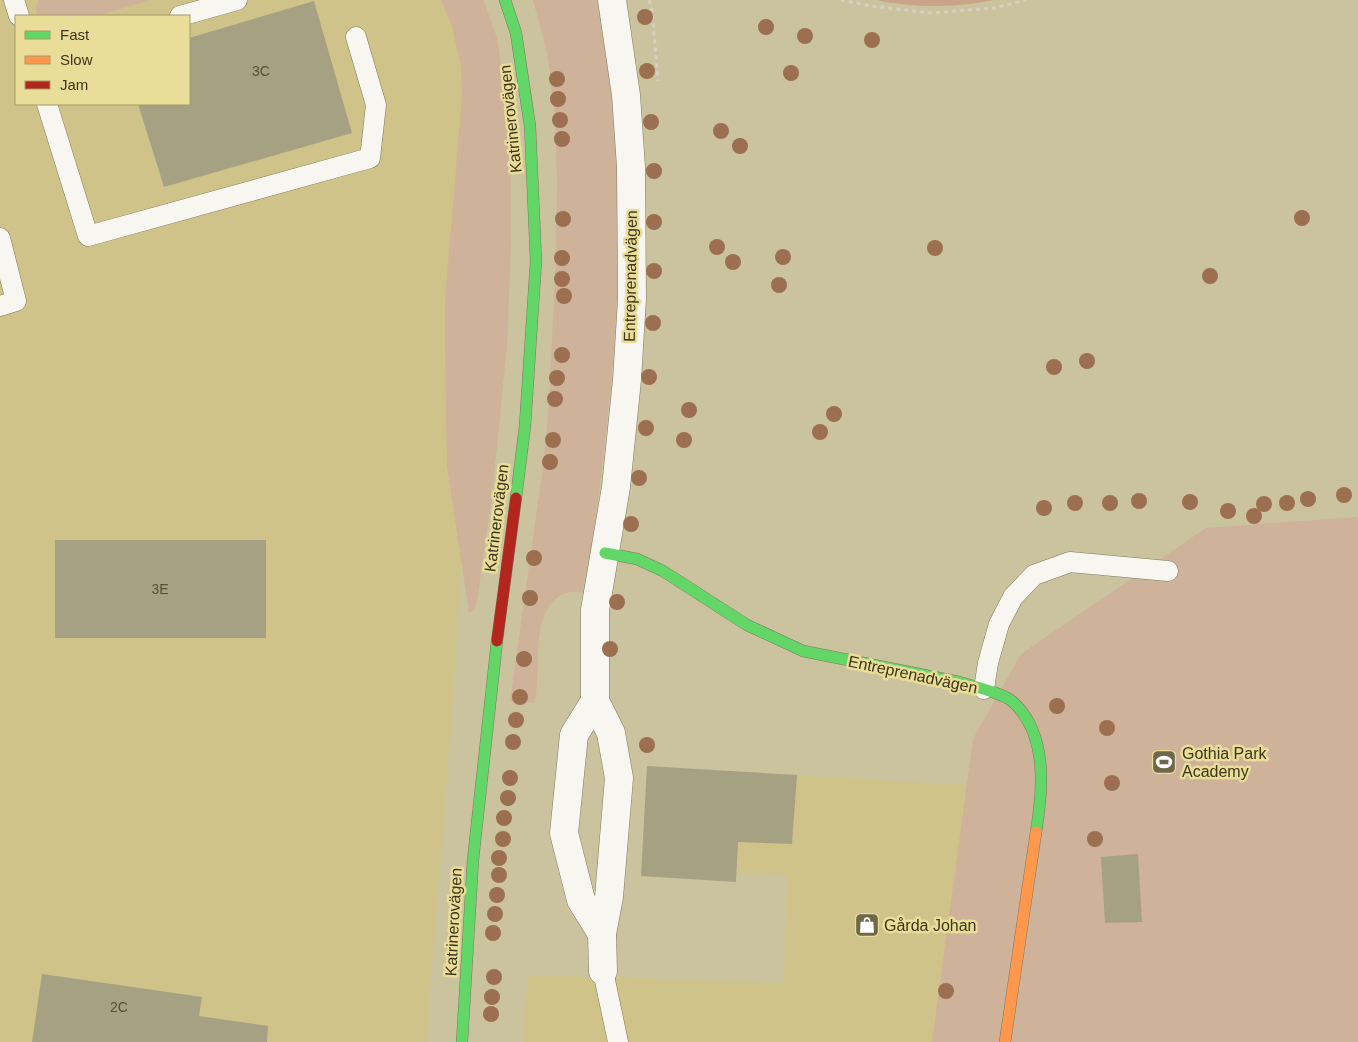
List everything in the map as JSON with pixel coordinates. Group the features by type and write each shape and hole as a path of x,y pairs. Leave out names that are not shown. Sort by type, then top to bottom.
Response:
{"street":[{"name":"Katrinerovägen","path":"462,1042 473,860 494,665 524,426 536,262 530,126 516,33 505,0"},
{"name":"Entreprenadvägen","path":"603,971 602,934 609,897 619,778 611,733 595,700 595,610 616,487 627,380 632,298 631,167 627,104 612,0"},
{"name":"Entreprenadvägen","path":"605,553 637,559 664,571 746,625 803,651 959,682 984,689 1012,701 1030,724 1040,756 1041,800 1005,1042"},
{"path":"595,700 574,735 564,833 581,900 602,934"}],"lane":[{"path":"14,0 19,15"},
{"path":"184,15 237,0"},
{"path":"46,105 88,236 370,158 376,105 356,37"},
{"path":"0,238 16,301 0,306"},
{"path":"984,689 988,663 999,624 1013,597 1034,575 1070,562 1168,571"},
{"path":"603,971 618,1042"}],"path":[{"path":"841,0 931,14 995,8 1026,0"}],"shaded area":[{"path":"0,0 479,0 464,506 452,713 426,1042 0,1042"},
{"path":"38,0 151,0 99,15 38,15 36,9"},
{"path":"441,0 484,1 497,38 509,124 511,246 507,345 492,496 477,602 469,613 447,466 445,349 445,300 462,93 461,68 452,26"},
{"path":"533,0 596,0 601,12 610,81 618,197 617,296 614,346 599,494 586,593 572,592 563,594 547,610 538,645 536,698 534,703 510,701 542,474 548,418 556,260 557,178 555,117 546,48"},
{"path":"876,0 994,0 979,3 920,6"},
{"name":"Gothia Park Academy","path":"1358,517 1358,1042 932,1042 973,739 1021,654 1206,528"},
{"name":"Gårda Johan","path":"797,775 967,785 932,1042 523,1042 528,975 784,983 788,875 736,872 738,842 792,844"}],"building":[{"path":"314,1 352,133 164,187 138,105 190,105 190,38"},
{"path":"55,540 266,540 266,638 55,638"},
{"path":"647,766 797,775 792,844 738,842 736,882 641,876"},
{"path":"1138,854 1142,922 1105,923 1101,857"},
{"path":"42,974 202,997 199,1016 268,1026 267,1042 32,1042"}],"traffic: fast":[{"path":"505,0 516,33 530,126 536,261 525,426 516,498"},
{"path":"605,553 637,559 663,571 747,625 803,651 959,682 995,693 1013,702 1024,715 1038,746 1041,781 1036,832"},
{"path":"462,1042 473,860 497,641"}],"traffic: slow":[{"path":"1005,1042 1036,832"}],"traffic: jam":[{"path":"497,641 516,498"}],"place":[{"name":"Gothia Park Academy","path":"1164,762"},
{"name":"Gårda Johan","path":"867,925"}]}
